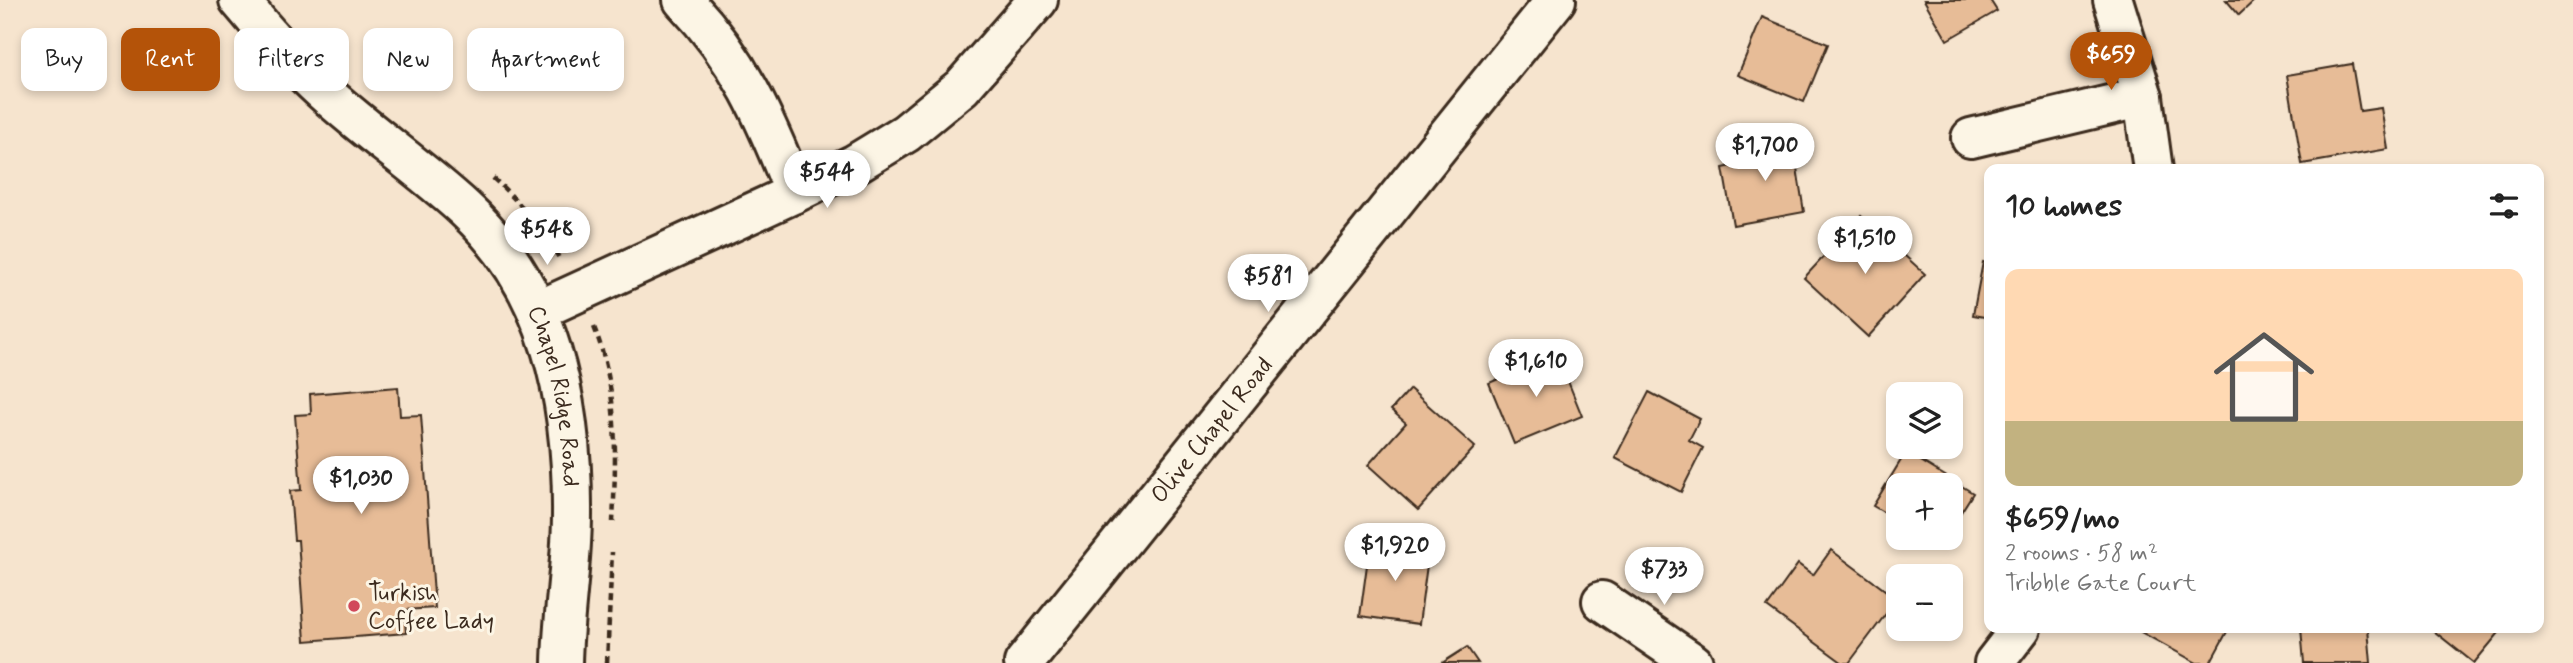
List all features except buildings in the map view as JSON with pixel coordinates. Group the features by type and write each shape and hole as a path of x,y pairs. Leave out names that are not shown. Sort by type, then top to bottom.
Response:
{"street":[{"name":"Chapel Ridge Road","path":"239,0 314,83 467,211 505,255 537,310 552,345 562,386 568,430 572,516 562,663"},
{"path":"683,0 706,24 739,70 764,117 795,193"},
{"path":"537,310 795,193 855,164 906,133 962,87 1038,0"},
{"name":"Olive Chapel Road","path":"1024,663 1556,0"},
{"path":"2113,0 2143,97 2152,164"},
{"path":"1971,138 2143,97"},
{"path":"1602,601 1693,663"},
{"path":"1994,663 2017,633"}],"place":[{"name":"Turkish Coffee Lady","path":"354,606"}]}
